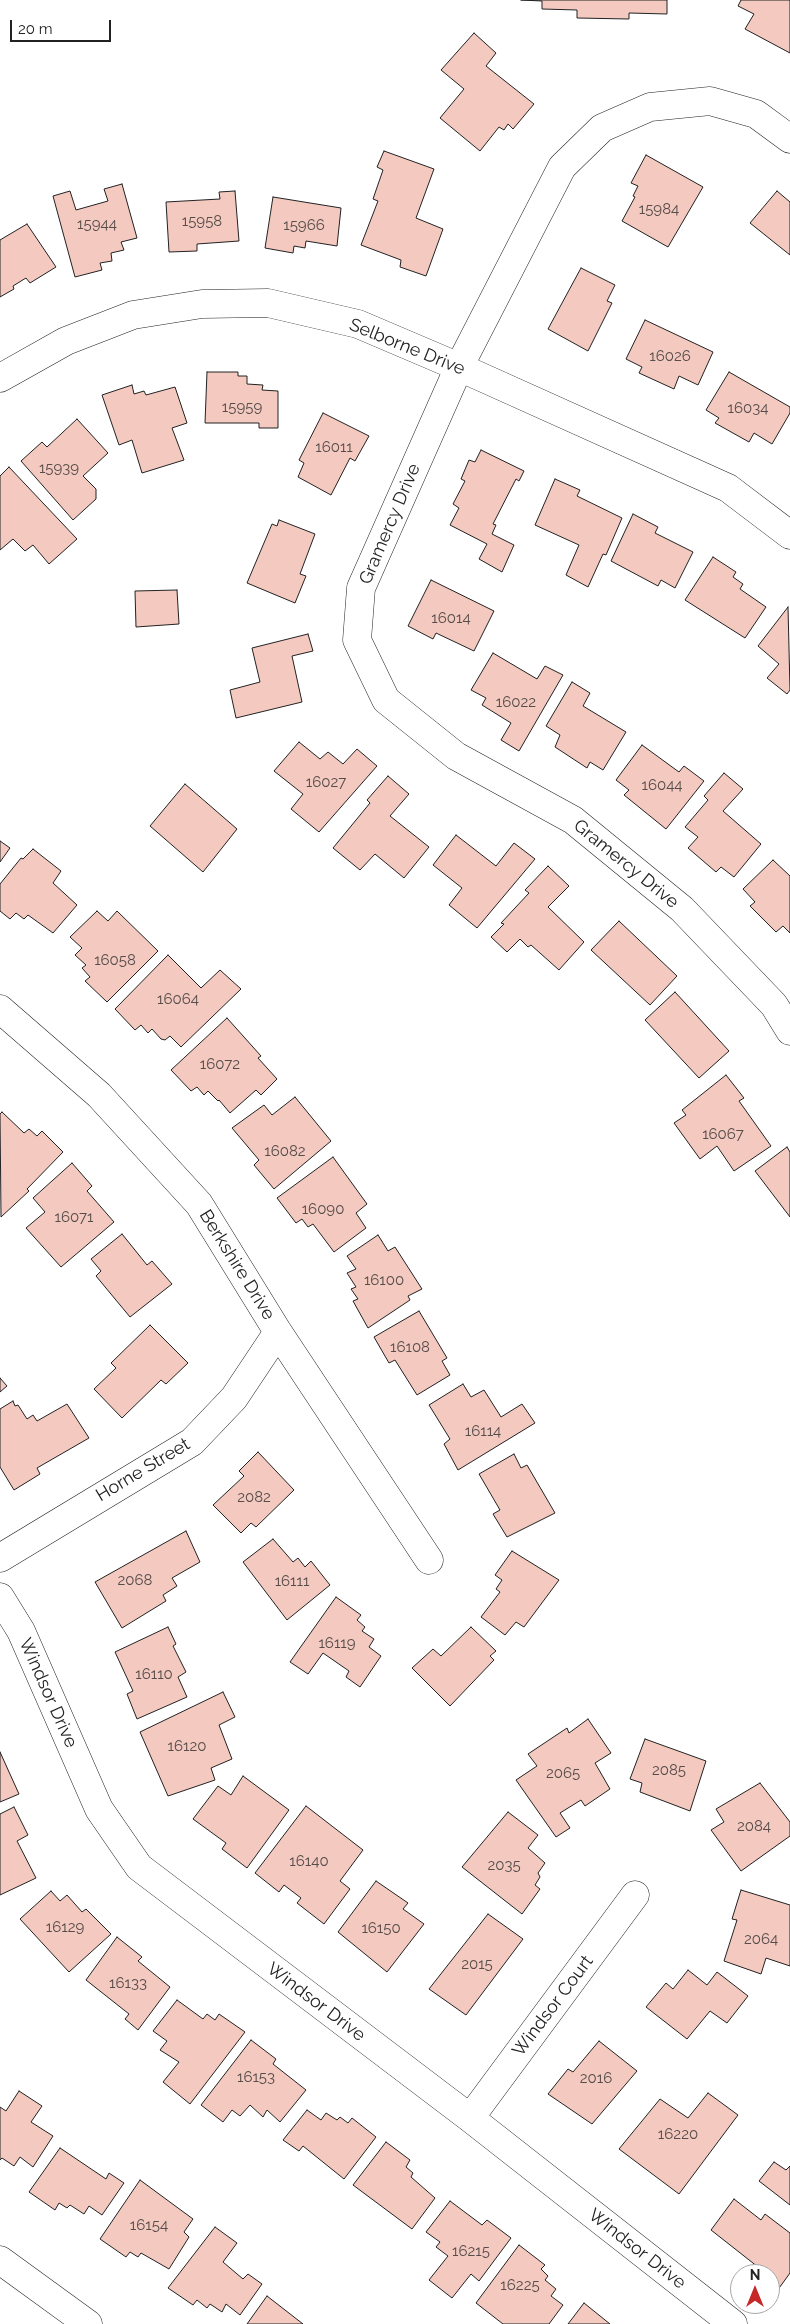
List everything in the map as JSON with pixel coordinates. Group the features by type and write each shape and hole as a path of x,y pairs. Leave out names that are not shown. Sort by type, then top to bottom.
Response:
{"street":[{"name":"Gramercy Drive","path":"790,139 756,114 710,101 650,107 602,128 562,167 459,367 361,588 358,640 386,700 456,756 573,820 675,903 774,1005 790,1031"},
{"name":"Selborne Drive","path":"0,378 66,341 133,315 202,304 268,303 358,324 459,367 728,488 790,535"},
{"name":"Berkshire Drive","path":"0,1009 99,1095 200,1204 278,1332 428,1560"},
{"name":"Horne Street","path":"0,1558 192,1442 234,1398 278,1332"},
{"name":"Windsor Drive","path":"0,1597 21,1631 99,1809 139,1867 470,2118 733,2324"},
{"name":"Windsor Court","path":"470,2118 635,1895"},
{"path":"0,2260 88,2324"}],"building":[{"path":"521,0 667,0 667,14 629,13 629,19 577,18 577,10 542,9 542,1"},
{"path":"741,0 790,0 790,53 745,29 754,14 738,6"},
{"path":"474,33 496,53 486,66 534,104 513,129 508,124 504,130 499,127 480,151 440,118 464,89 441,70"},
{"path":"384,151 434,169 416,218 443,229 426,276 400,267 401,260 361,245 378,201 373,199 383,170 377,167"},
{"path":"646,155 703,187 668,247 622,221 635,197 633,196 638,186 631,183"},
{"path":"122,184 137,238 121,242 124,250 111,253 112,261 100,263 102,270 75,277 53,196 70,191 76,210 108,201 104,189"},
{"path":"235,191 239,241 197,244 197,251 169,252 166,202 220,199 219,192"},
{"path":"777,191 790,202 790,255 750,223"},
{"path":"273,197 341,208 337,246 306,241 305,248 294,246 293,253 265,248"},
{"path":"27,224 56,267 30,283 26,278 13,286 14,289 0,297 0,240"},
{"path":"581,268 615,285 607,301 612,303 588,351 548,329"},
{"path":"645,320 713,352 698,385 679,376 674,389 639,373 642,367 626,359"},
{"path":"207,372 238,372 238,376 247,376 247,384 263,385 262,390 278,391 278,428 259,428 259,423 205,423"},
{"path":"729,372 790,407 790,413 772,444 754,433 749,442 715,423 719,418 706,410"},
{"path":"132,385 134,394 144,391 146,395 175,387 187,423 172,428 184,460 142,473 132,440 119,445 102,395"},
{"path":"323,413 369,436 355,461 350,458 331,495 298,477 304,463 299,460"},
{"path":"77,419 108,453 83,476 96,489 96,499 73,520 21,461 42,442 47,447"},
{"path":"481,450 524,471 519,481 516,479 493,524 496,525 492,534 514,545 502,572 479,559 487,544 450,525 459,508 453,504 465,481 461,479 469,460 475,462"},
{"path":"9,467 77,539 49,564 33,545 25,551 13,539 0,550 0,476"},
{"path":"555,479 580,490 577,496 622,518 606,555 603,554 588,587 566,575 579,545 535,525"},
{"path":"633,514 658,527 655,533 693,552 675,588 661,580 658,586 611,561"},
{"path":"279,520 315,534 300,574 306,576 295,603 247,583 272,524 277,526"},
{"path":"713,557 736,572 733,577 743,584 740,589 766,607 745,638 685,600"},
{"path":"431,580 494,611 474,651 436,633 433,639 408,626"},
{"path":"177,590 179,624 136,627 135,591"},
{"path":"788,607 790,690 787,694 767,678 779,664 758,646"},
{"path":"308,634 313,651 292,656 302,702 236,718 230,690 260,682 252,648"},
{"path":"493,653 537,679 545,666 563,675 519,751 501,740 511,723 482,705 486,698 471,690"},
{"path":"572,682 590,693 583,706 626,732 603,770 590,762 587,768 555,747 560,735 546,726"},
{"path":"299,742 320,759 328,752 343,764 357,749 377,766 319,832 291,809 303,794 274,771"},
{"path":"642,745 679,772 684,766 704,781 666,829 624,795 629,790 616,780"},
{"path":"724,773 743,789 723,811 761,844 734,877 721,867 716,872 688,848 698,837 685,827 708,800 704,796"},
{"path":"388,776 409,794 390,816 429,847 404,878 375,854 360,870 333,848 370,803 367,800"},
{"path":"185,784 237,829 203,872 150,826"},
{"path":"456,835 496,866 514,843 535,859 477,928 449,905 462,888 433,865"},
{"path":"0,841 10,848 0,862"},
{"path":"33,849 61,871 53,883 77,905 53,933 28,915 24,919 16,913 10,919 0,911 0,884 21,858 23,859"},
{"path":"773,860 790,876 790,933 783,926 776,932 750,906 755,902 743,889"},
{"path":"548,866 569,886 548,907 584,942 559,970 531,945 528,947 520,939 507,952 491,937 504,924 501,923 529,893 525,890"},
{"path":"97,911 108,921 117,911 158,951 107,1002 85,981 90,977 82,968 86,965 75,955 82,948 70,937"},
{"path":"619,921 677,976 650,1005 591,950"},
{"path":"168,955 201,988 220,970 241,989 181,1047 170,1036 165,1040 161,1039 152,1029 148,1033 141,1025 135,1030 115,1009"},
{"path":"675,992 729,1051 699,1078 645,1020"},
{"path":"227,1018 261,1056 258,1058 277,1079 261,1095 256,1090 230,1113 208,1091 204,1095 197,1087 191,1091 171,1070"},
{"path":"726,1075 744,1098 739,1101 771,1146 734,1171 717,1146 700,1159 674,1123 686,1115 682,1110"},
{"path":"295,1097 331,1141 274,1189 254,1165 259,1160 232,1128 264,1105 272,1115"},
{"path":"2,1112 24,1133 29,1129 37,1136 42,1131 63,1152 27,1189 29,1191 1,1217 0,1114"},
{"path":"787,1147 790,1152 790,1217 755,1171"},
{"path":"333,1157 367,1204 356,1213 366,1228 334,1252 313,1224 308,1227 302,1219 296,1223 277,1198"},
{"path":"72,1163 92,1186 87,1191 114,1222 61,1267 26,1228 45,1212 33,1198"},
{"path":"122,1234 147,1265 152,1261 172,1284 130,1317 96,1276 101,1271 91,1259"},
{"path":"378,1235 388,1251 395,1247 422,1289 408,1296 410,1300 368,1328 353,1301 358,1299 351,1289 356,1287 347,1273 356,1269 347,1256"},
{"path":"419,1311 447,1358 442,1361 450,1375 417,1395 395,1360 389,1363 374,1337"},
{"path":"150,1325 188,1363 166,1384 161,1380 122,1418 94,1389 116,1368 111,1363"},
{"path":"0,1378 7,1386 0,1392"},
{"path":"463,1384 471,1397 484,1390 501,1417 522,1404 535,1423 458,1470 444,1444 450,1439 429,1405"},
{"path":"13,1401 27,1419 33,1415 37,1421 67,1404 89,1438 37,1468 40,1474 14,1490 0,1467 0,1409"},
{"path":"258,1452 294,1490 256,1527 251,1523 241,1533 213,1505 244,1476 239,1471"},
{"path":"514,1454 521,1468 527,1465 555,1513 507,1537 493,1514 500,1510 479,1474"},
{"path":"186,1531 200,1562 172,1578 177,1586 163,1595 166,1601 122,1628 95,1582"},
{"path":"273,1539 293,1562 298,1558 305,1567 311,1561 330,1585 287,1620 243,1562"},
{"path":"512,1551 559,1580 524,1627 516,1622 505,1635 481,1617 500,1592 496,1589 502,1580 495,1575"},
{"path":"336,1597 361,1615 357,1620 365,1627 362,1631 374,1639 369,1647 381,1656 360,1687 346,1677 349,1671 323,1653 308,1674 290,1662"},
{"path":"168,1627 176,1644 173,1646 186,1672 178,1677 187,1697 137,1719 127,1694 133,1691 115,1652"},
{"path":"471,1627 496,1651 490,1656 494,1660 450,1706 412,1668 433,1649 441,1656"},
{"path":"223,1692 235,1717 219,1725 232,1759 211,1768 215,1780 168,1796 140,1732"},
{"path":"588,1719 611,1753 595,1763 610,1789 585,1806 581,1800 560,1813 570,1828 556,1837 516,1780 537,1766 528,1754 567,1728 569,1733"},
{"path":"645,1739 706,1761 690,1811 640,1792 642,1783 630,1779"},
{"path":"0,1752 19,1794 0,1802"},
{"path":"243,1776 289,1810 247,1868 222,1849 226,1843 193,1819 218,1786 231,1795"},
{"path":"760,1783 790,1822 790,1836 741,1871 711,1830 724,1822 716,1809"},
{"path":"306,1806 363,1850 340,1881 350,1889 324,1924 297,1903 301,1898 284,1885 279,1892 255,1873"},
{"path":"14,1807 28,1835 17,1841 36,1878 0,1895 0,1814"},
{"path":"508,1812 538,1835 528,1848 545,1863 538,1873 540,1877 535,1885 540,1889 522,1914 462,1867"},
{"path":"376,1881 408,1903 403,1909 424,1924 387,1972 338,1932"},
{"path":"741,1890 790,1905 790,1966 766,1958 761,1974 724,1961 737,1920 732,1919"},
{"path":"51,1891 60,1901 67,1895 82,1912 86,1909 111,1934 69,1972 20,1919"},
{"path":"488,1914 523,1939 466,2015 429,1989"},
{"path":"117,1937 142,1957 138,1961 170,1987 138,2030 125,2019 129,2014 86,1980"},
{"path":"688,1970 707,1985 717,1972 748,1996 727,2023 710,2011 687,2039 646,2007 666,1983 673,1989"},
{"path":"177,2000 203,2019 207,2014 215,2020 219,2014 245,2032 190,2104 163,2082 179,2062 160,2050 167,2041 153,2031"},
{"path":"251,2040 276,2059 273,2064 306,2090 280,2122 267,2110 263,2117 250,2105 240,2116 232,2110 223,2122 201,2105"},
{"path":"599,2041 637,2071 592,2124 548,2094 568,2069 573,2072"},
{"path":"19,2091 42,2106 31,2122 53,2136 33,2167 20,2157 14,2166 2,2158 0,2160 0,2107 6,2111"},
{"path":"708,2093 738,2115 679,2194 619,2149 660,2099 688,2118"},
{"path":"307,2110 321,2120 326,2113 337,2120 340,2117 348,2123 352,2118 376,2137 344,2179 303,2146 299,2151 283,2140"},
{"path":"386,2142 410,2160 406,2167 413,2173 411,2177 435,2198 412,2229 353,2185"},
{"path":"60,2148 106,2179 109,2173 124,2183 102,2215 89,2206 84,2214 70,2205 67,2208 59,2203 55,2210 29,2192"},
{"path":"774,2162 786,2170 790,2166 790,2205 759,2181"},
{"path":"140,2180 193,2219 184,2232 189,2237 169,2269 141,2253 138,2257 130,2252 126,2257 100,2239"},
{"path":"734,2199 761,2220 765,2214 790,2233 790,2273 780,2287 780,2264 754,2264 711,2230"},
{"path":"450,2201 482,2225 487,2220 511,2238 479,2281 471,2274 452,2298 429,2280 448,2256 436,2247 440,2242 426,2232"},
{"path":"215,2227 237,2243 223,2262 243,2279 248,2274 262,2284 240,2315 226,2304 222,2312 210,2304 207,2308 197,2300 193,2305 168,2288"},
{"path":"519,2245 545,2265 541,2269 548,2276 545,2280 556,2289 551,2296 563,2305 549,2324 503,2324 476,2303"},
{"path":"267,2296 303,2324 247,2324"},
{"path":"584,2303 610,2324 568,2324"}]}
